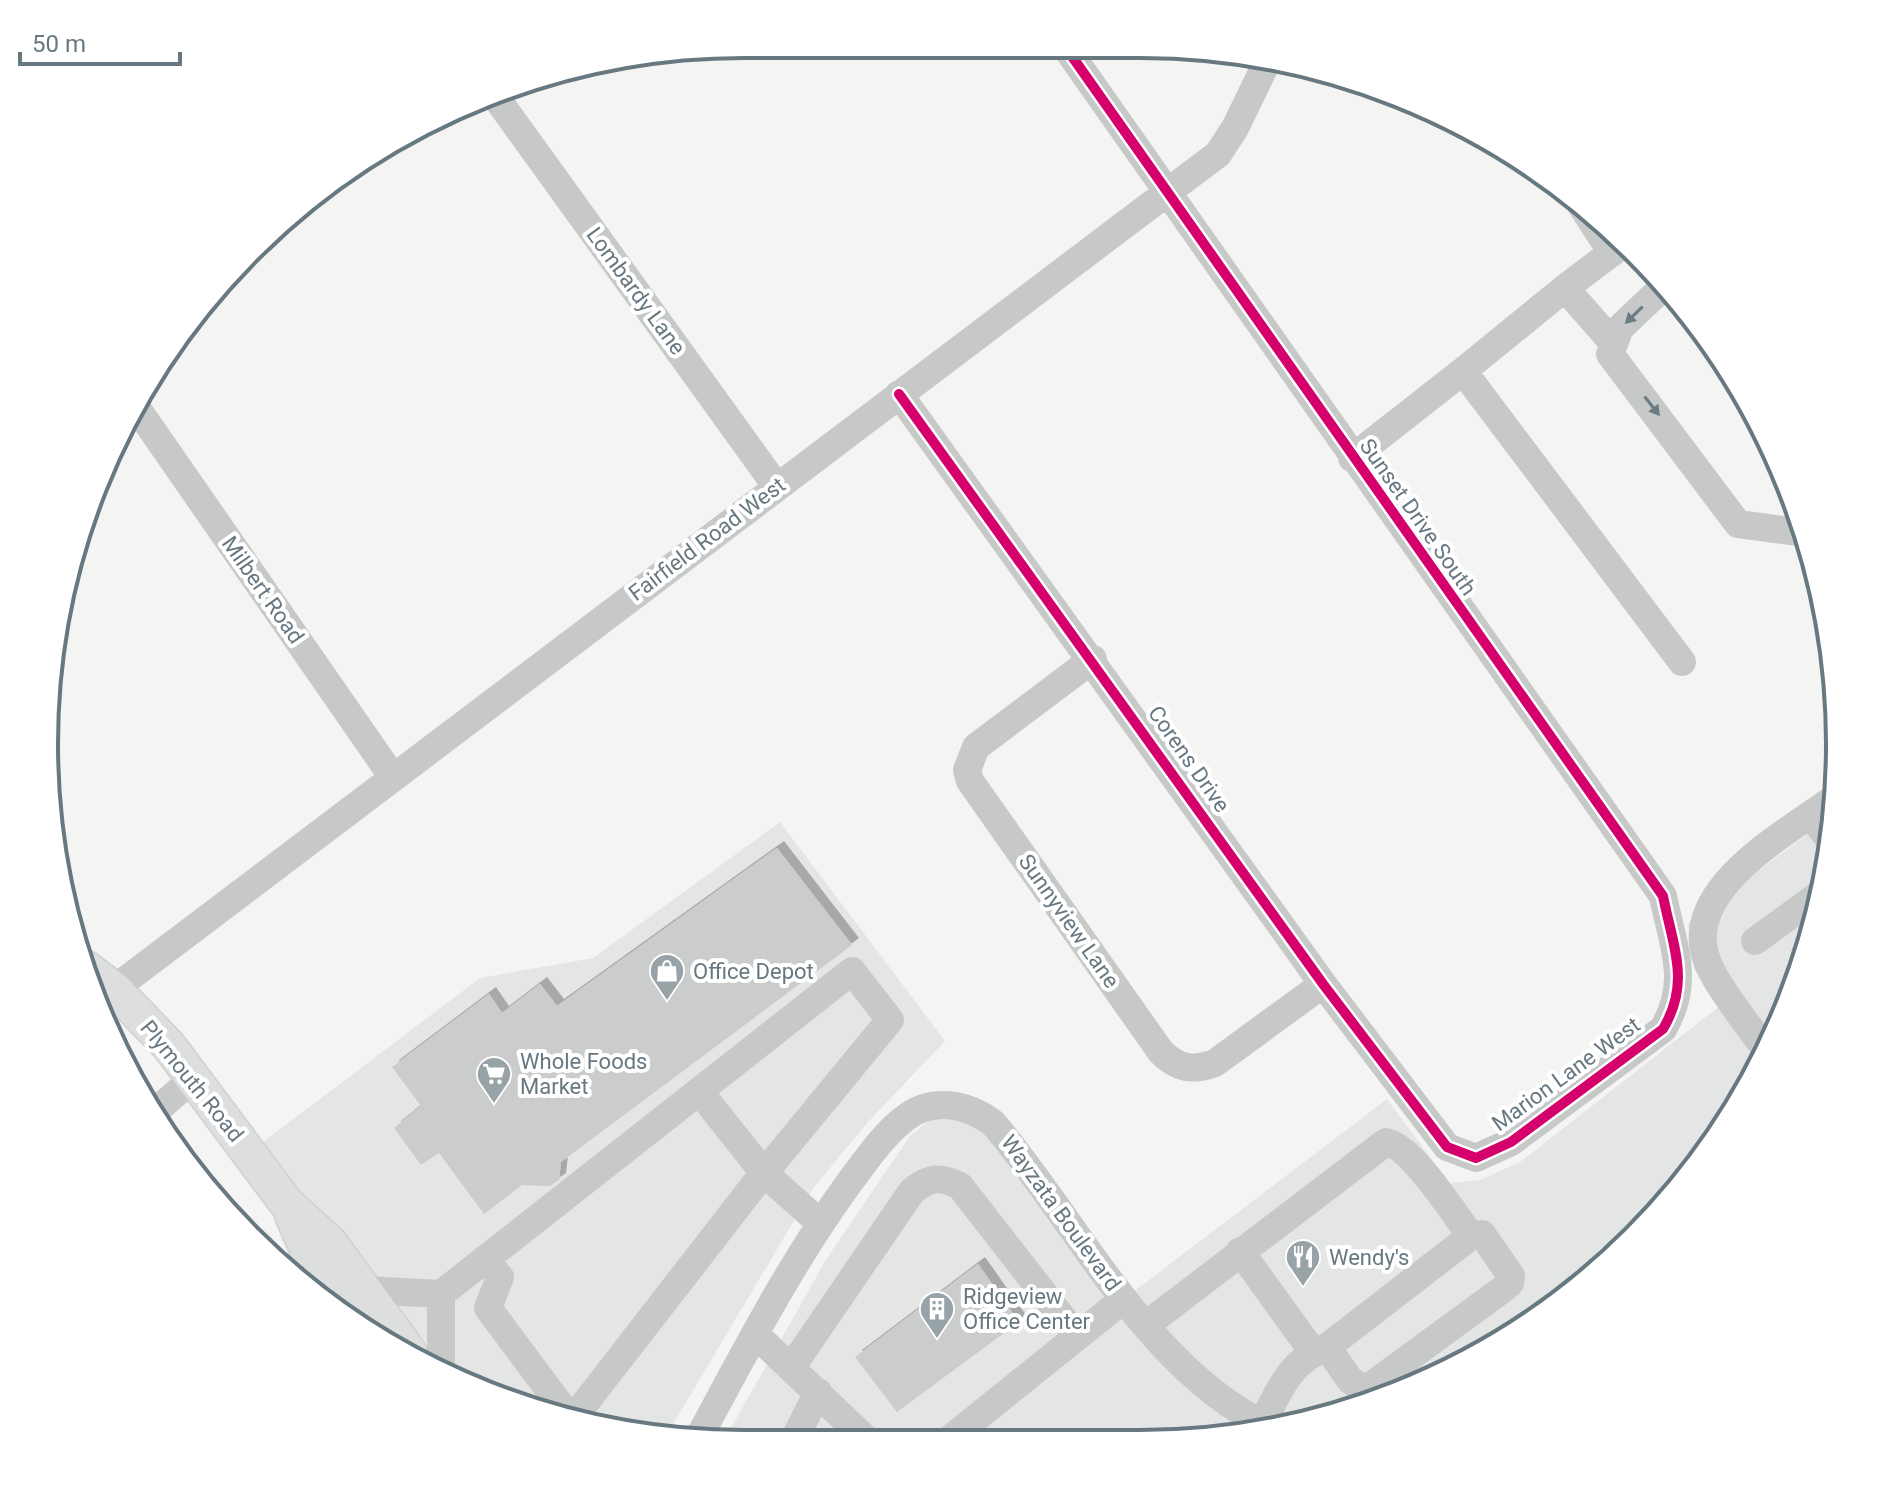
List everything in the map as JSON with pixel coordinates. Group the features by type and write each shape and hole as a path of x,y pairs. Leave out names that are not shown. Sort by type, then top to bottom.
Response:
{"main road":[{"name":"Plymouth Road","path":"99,978 114,989 195,1077 287,1204 316,1270 379,1324"}],"street":[{"name":"Sunset Drive South","path":"1073,58 1663,896 1680,987 1676,1006 1663,1029"},
{"name":"Fairfield Road West","path":"114,989 1218,154 1235,128 1263,69"},
{"name":"Lombardy Lane","path":"500,103 777,487"},
{"path":"1352,458 1615,250"},
{"path":"1565,288 1614,344"},
{"path":"1657,293 1620,328 1610,354 1738,524 1792,531"},
{"path":"1463,371 1682,662"},
{"name":"Corens Drive","path":"899,394 1093,659 1323,984 1447,1147"},
{"name":"Milbert Road","path":"142,416 392,776"},
{"name":"Sunnyview Lane","path":"1093,659 976,747 967,770 970,781 1161,1052 1183,1067 1199,1068 1215,1063 1323,984"},
{"path":"1759,1039 1711,971 1704,949 1704,924 1710,904 1724,882 1823,807"},
{"path":"1811,816 1821,828"},
{"path":"1755,941 1807,903"},
{"path":"356,1303 441,1294 852,971 890,1020 764,1173 580,1410"},
{"name":"Marion Lane West","path":"1447,1147 1476,1158 1511,1142 1663,1029"},
{"path":"162,1106 195,1077"},
{"path":"699,1091 764,1173 820,1223"},
{"name":"Wayzata Boulevard","path":"703,1429 820,1223 859,1170 905,1118 943,1104 962,1105 993,1123 1146,1325 1219,1395 1257,1420"},
{"path":"1146,1325 1386,1142 1394,1143 1409,1155 1471,1236"},
{"path":"791,1368 912,1191 928,1179 945,1178 960,1186 1076,1335"},
{"path":"1240,1251 1320,1350 1350,1380 1365,1390 1503,1289 1510,1283 1508,1269 1482,1234 1471,1236 1320,1350 1292,1369 1271,1418"},
{"path":"485,1259 500,1277 488,1308 561,1405"},
{"path":"441,1294 441,1359"},
{"path":"961,1430 1124,1299"},
{"path":"755,1334 857,1430"},
{"path":"799,1430 818,1392"}],"shaded area":[{"path":"780,822 945,1041 868,1122 814,1187 672,1426 566,1407 481,1378 443,1360 339,1247 263,1142 480,978 593,958"},
{"path":"1821,824 1803,922 1790,965 1762,1032 1687,925"},
{"path":"1730,998 1759,1039 1734,1087 1684,1162 1656,1196 1592,1260 1558,1288 1483,1338 1403,1378 1361,1394 1274,1417 1185,1429 730,1430 827,1258 910,1136 933,1117 961,1106 1124,1299 1387,1099 1449,1183 1480,1180 1520,1162"}],"building":[{"path":"777,848 852,945 561,1162 559,1180 550,1186 522,1185 484,1214 439,1153 421,1165 394,1128 421,1106 392,1067 489,994 502,1013 540,984 557,1006"},
{"name":"Ridgeview Office Center","path":"978,1264 1019,1322 897,1412 855,1357"}],"cycle path":[{"path":"899,394 1323,984 1447,1147 1476,1158 1511,1142 1663,1029 1676,996 1678,980 1675,948 1663,896 1073,58"}],"place":[{"name":"Office Depot","path":"667,1002"},
{"name":"Whole Foods Market","path":"494,1105"},
{"name":"Wendy's","path":"1303,1288"},
{"name":"Ridgeview Office Center","path":"937,1340"}]}
